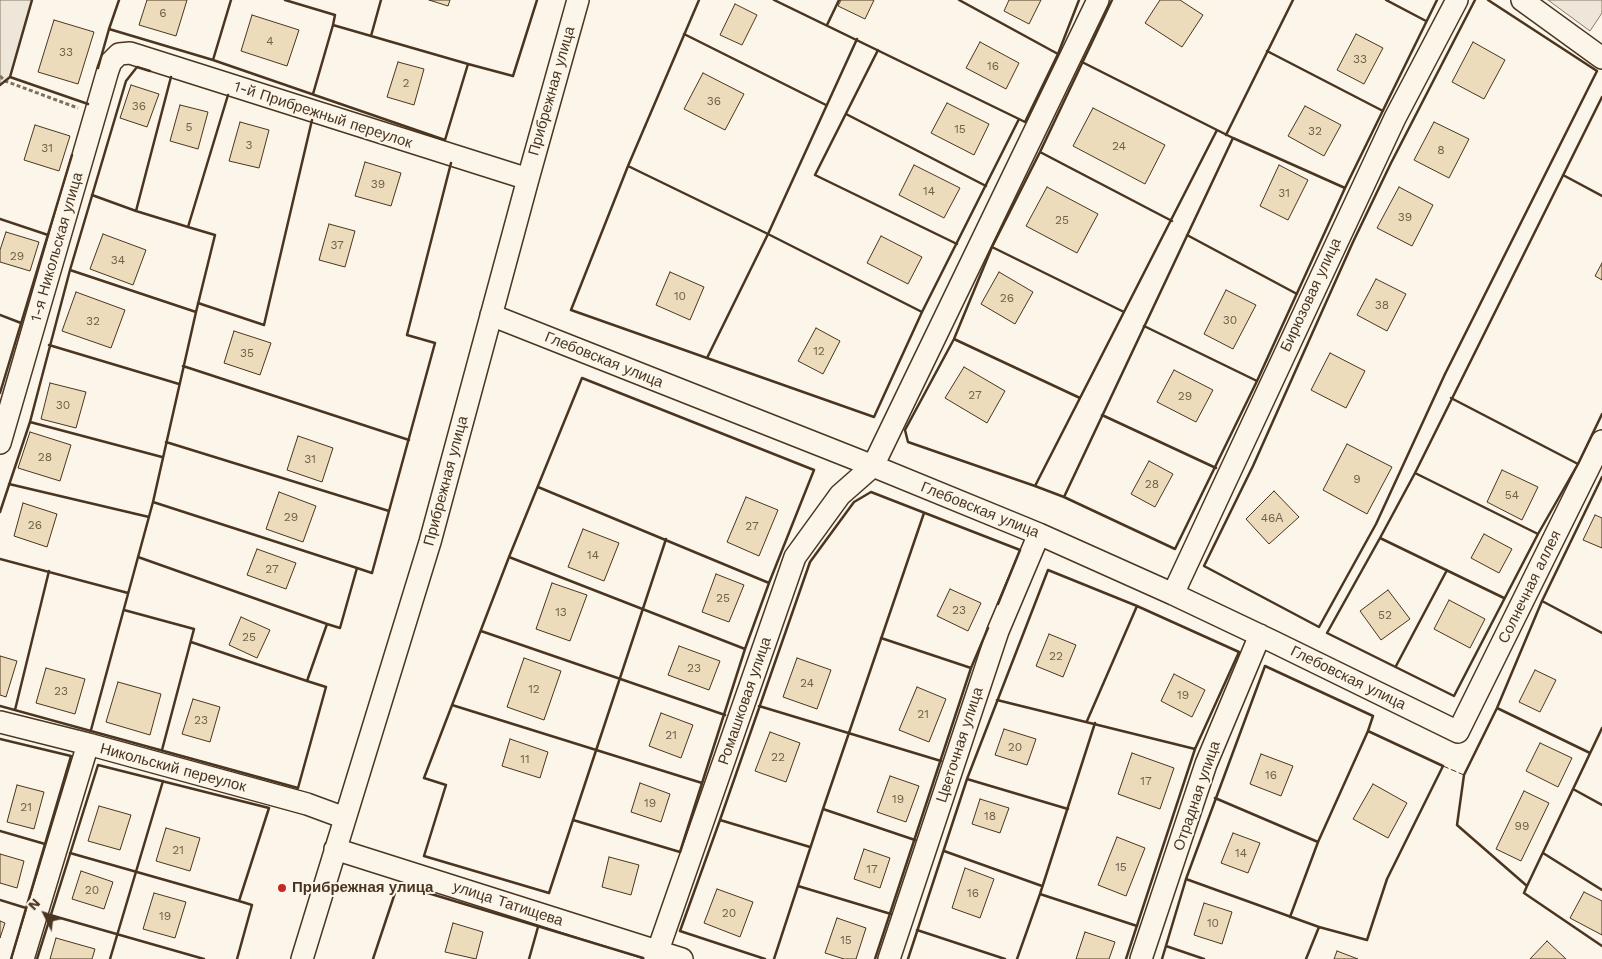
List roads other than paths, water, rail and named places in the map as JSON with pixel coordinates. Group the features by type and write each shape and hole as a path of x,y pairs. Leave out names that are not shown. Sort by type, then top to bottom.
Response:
{"street":[{"name":"Прибрежная улица","path":"302,959 428,551 578,0"},
{"path":"873,466 1098,0"},
{"name":"Бирюзовая улица","path":"1173,594 1390,127 1456,0"},
{"path":"1522,0 1600,53"},
{"name":"1-й Прибрежный переулок","path":"119,54 130,53 528,179"},
{"name":"1-я Никольская улица","path":"0,443 108,70 111,62 119,54"},
{"name":"Глебовская улица","path":"491,315 873,466 1039,534 1260,635 1458,732"},
{"name":"Солнечная аллея","path":"1458,732 1602,441"},
{"name":"Ромашковая улица","path":"656,955 795,557 840,495 873,466"},
{"name":"Цветочная улица","path":"890,959 998,632 1039,534"},
{"name":"Отрадная улица","path":"1142,959 1206,764 1260,635"},
{"name":"Никольский переулок","path":"0,722 307,804 345,818"},
{"path":"23,959 88,744"},
{"name":"улица Татищева","path":"335,849 656,955 682,959"}],"place":[{"name":"Прибрежная улица","path":"282,888"}]}
